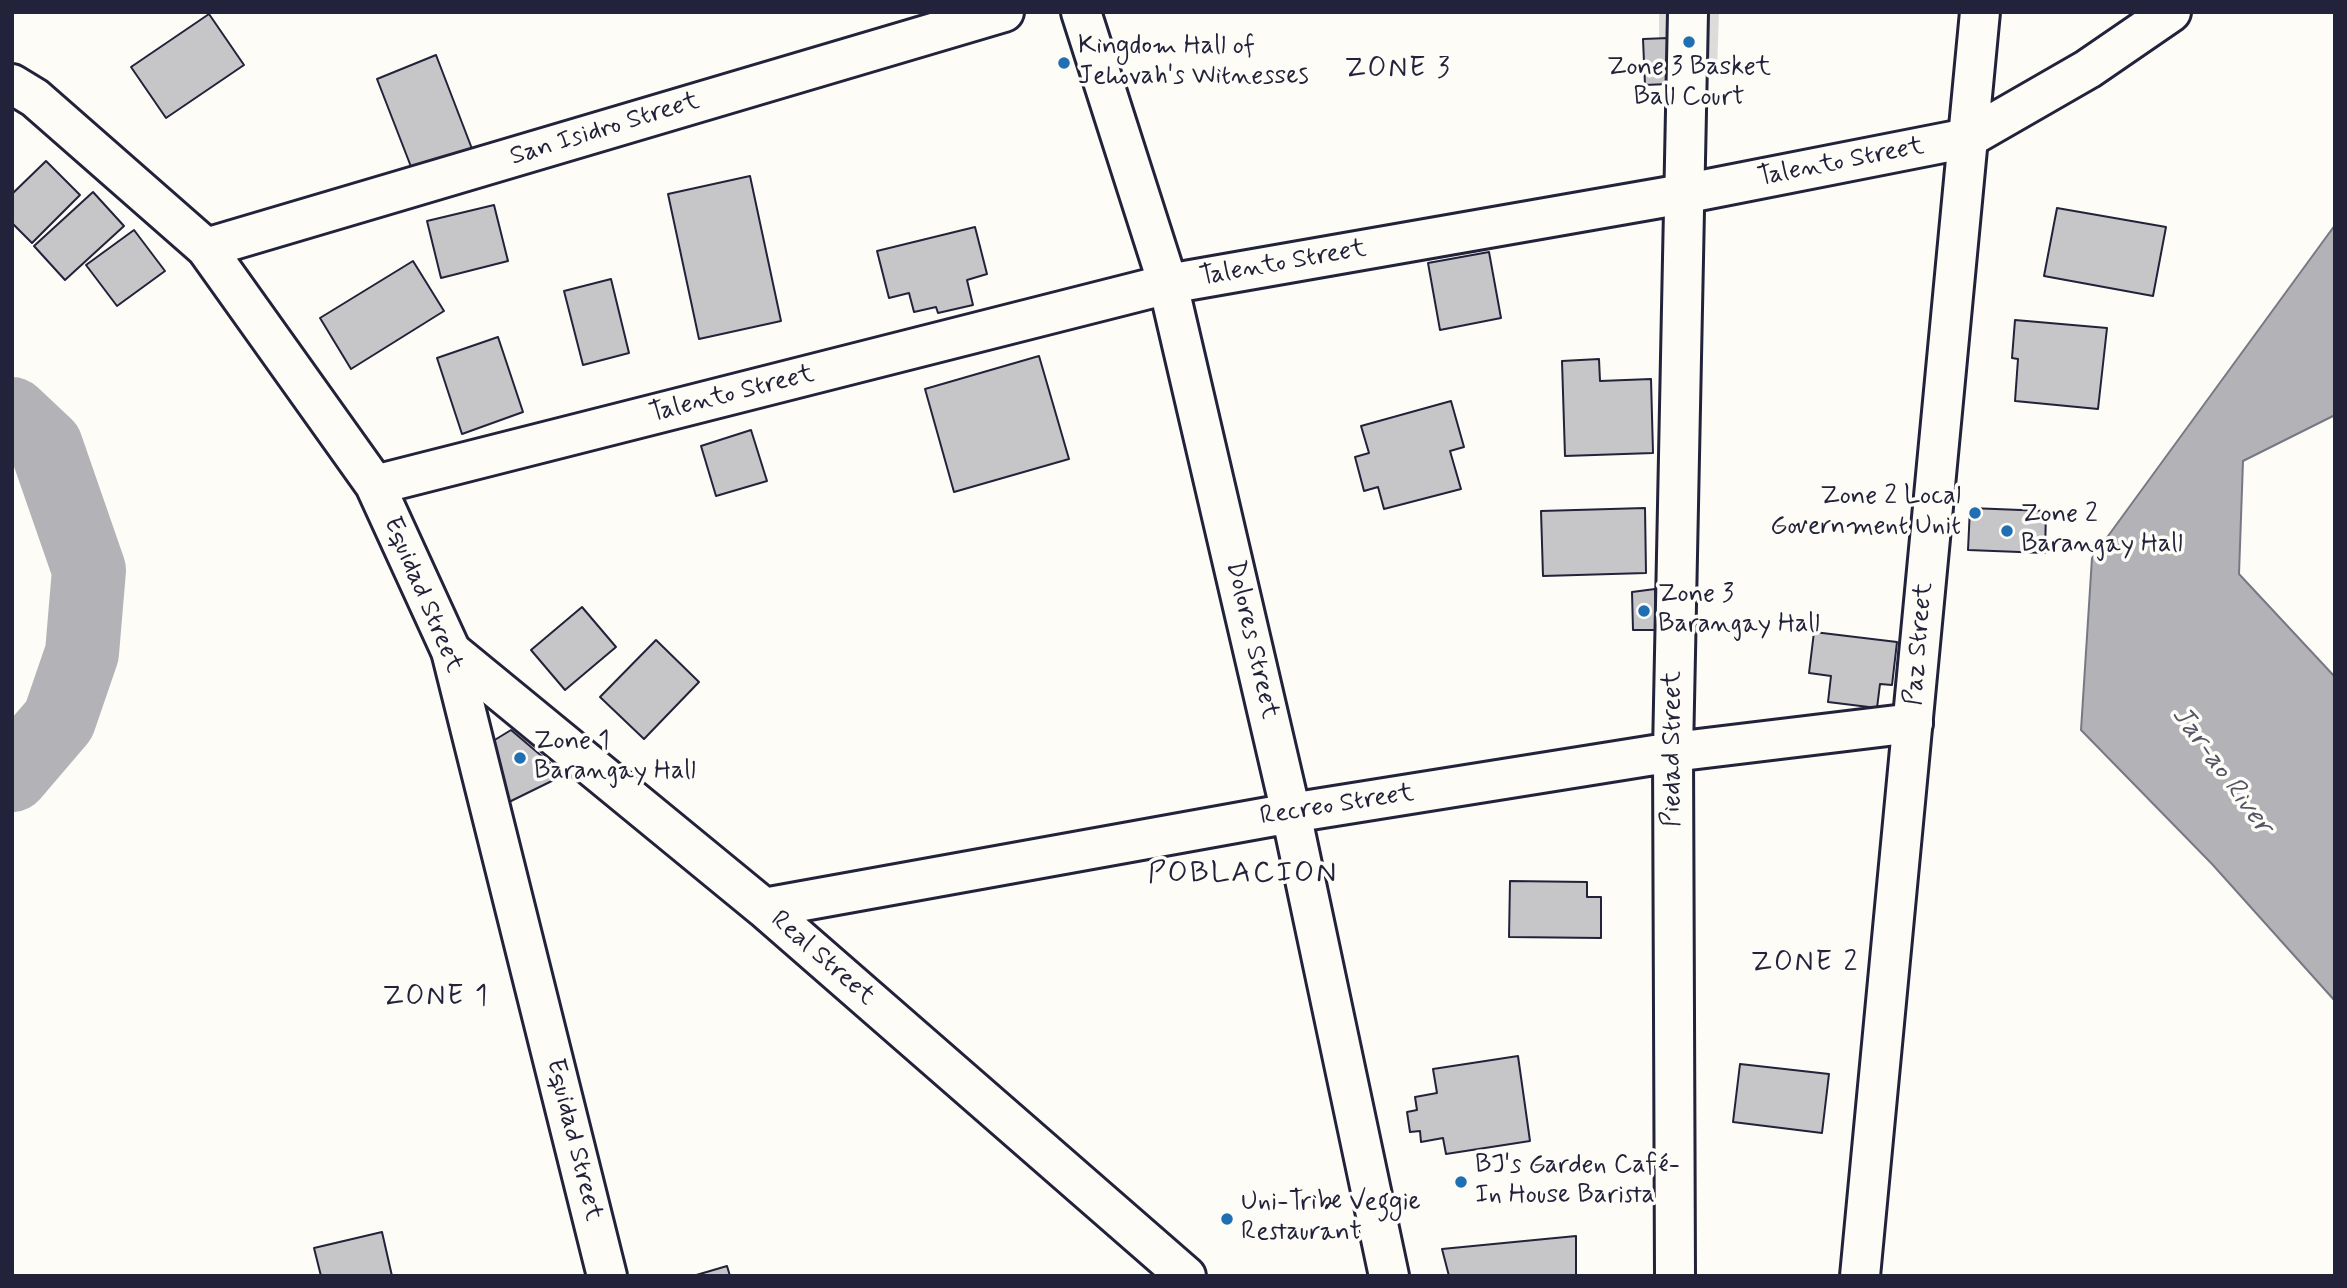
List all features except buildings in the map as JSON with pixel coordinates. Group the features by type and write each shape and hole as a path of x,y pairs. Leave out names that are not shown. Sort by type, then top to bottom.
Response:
{"street":[{"name":"San Isidro Street","path":"206,248 1004,12"},
{"name":"Dolores Street","path":"1081,12 1168,284 1291,813 1389,1276"},
{"name":"Piedad Street","path":"1675,1276 1673,752 1688,12"},
{"name":"Paz Street","path":"1860,1276 1980,12"},
{"name":"Talento Street","path":"375,485 1168,284 1683,194 1968,138 2088,69 2171,12"},
{"name":"Equidad Street","path":"12,84 36,98 206,248 375,485 451,651 607,1276"},
{"name":"Real Street","path":"451,651 764,908 1186,1276"},
{"name":"Recreo Street","path":"764,908 1291,813 1673,752 1913,723"}],"shaded area":[{"name":"Zone 3 Basket Ball Court","path":"1659,12 1719,12 1717,72 1659,72"}],"water":[{"name":"Jar-ao River","path":"2335,225 2335,415 2243,461 2239,574 2335,677 2335,1001 2212,864 2081,730 2092,558"}],"waterway":[{"path":"12,414 46,446 89,570 82,653 59,720 12,775"}],"place":[{"name":"Zone 3 Basket Ball Court","path":"1689,42"},
{"name":"Kingdom Hall of Jehovah's Witnesses","path":"1064,63"},
{"name":"Zone 2 Local Government Unit","path":"1975,513"},
{"name":"Zone 2 Barangay Hall","path":"2007,531"},
{"name":"Zone 3 Barangay Hall","path":"1644,611"},
{"name":"Zone 1 Barangay Hall","path":"520,758"},
{"name":"BJ's Garden Café- In House Barista","path":"1461,1182"},
{"name":"Uni-Tribe Veggie Restaurant","path":"1227,1219"}],"district":[{"name":"ZONE 3","path":"1398,70"},
{"name":"POBLACION","path":"1243,875"},
{"name":"ZONE 2","path":"1805,964"},
{"name":"ZONE 1","path":"436,998"}]}
